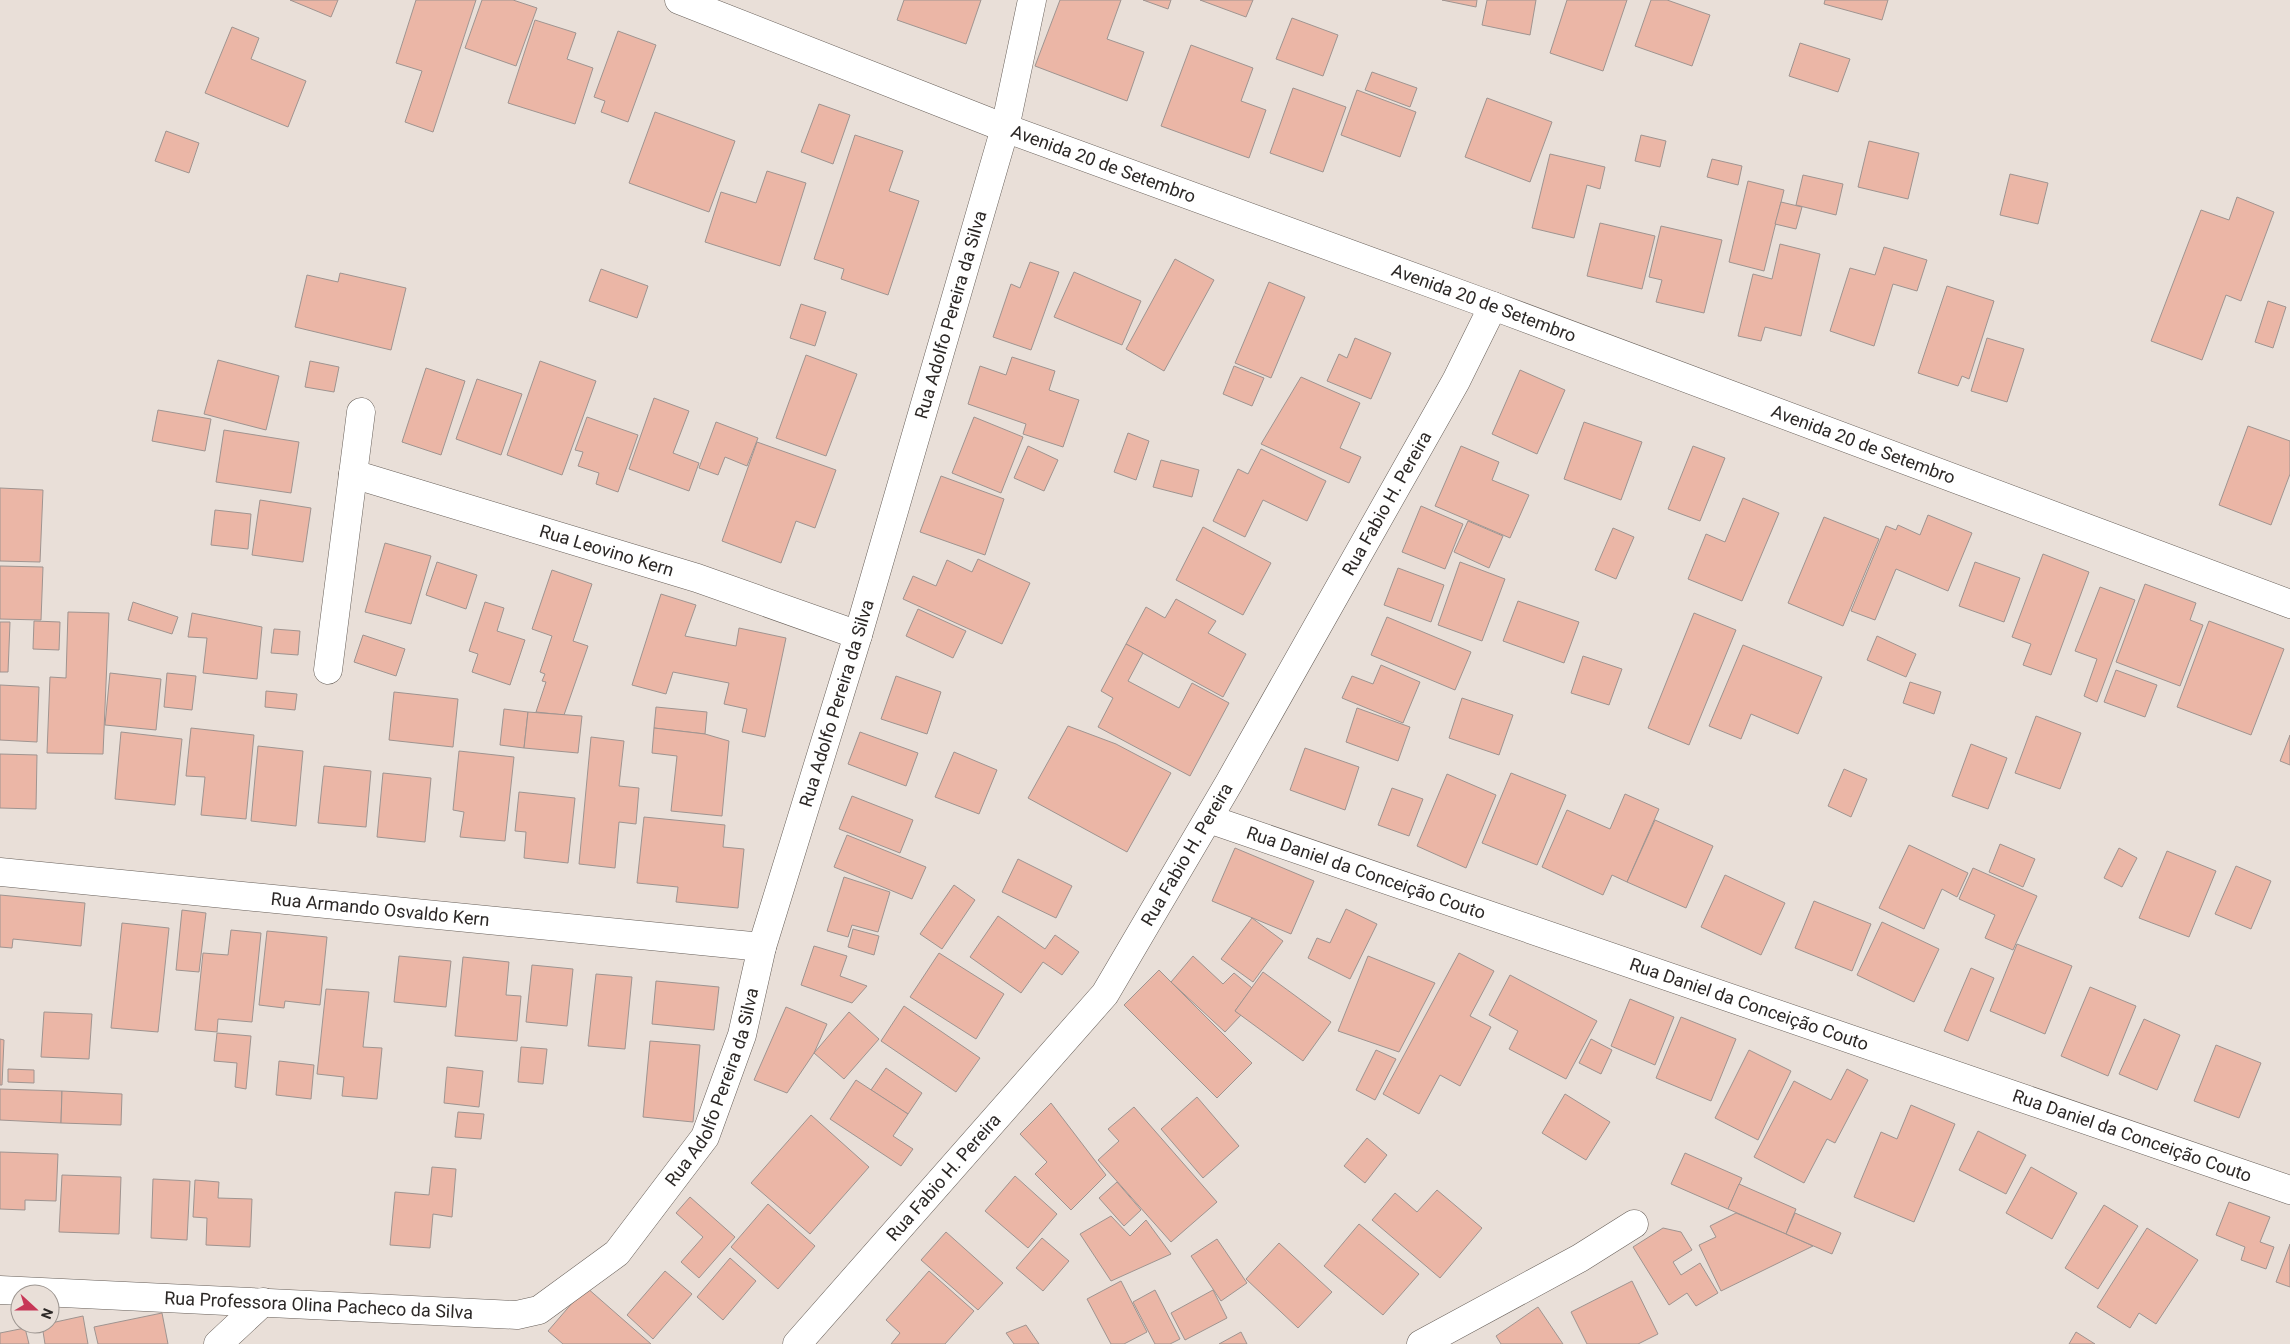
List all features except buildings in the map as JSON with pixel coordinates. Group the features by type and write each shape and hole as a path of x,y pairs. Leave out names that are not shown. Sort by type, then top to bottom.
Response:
{"street":[{"name":"Avenida 20 de Setembro","path":"679,0 1005,128 1493,306 2290,604"},
{"name":"Rua Adolfo Pereira da Silva","path":"617,1253 705,1137 742,1035 762,947 858,635 1005,128 1032,0"},
{"name":"Rua Fabio H. Pereira","path":"797,1344 1105,994 1209,819 1456,381 1493,306"},
{"path":"328,670 361,412"},
{"name":"Rua Leovino Kern","path":"353,474 698,578 858,635"},
{"name":"Rua Daniel da Conceição Couto","path":"1209,819 2290,1190"},
{"name":"Rua Armando Osvaldo Kern","path":"0,872 762,947"},
{"path":"1421,1344 1580,1258 1634,1224"},
{"name":"Rua Professora Olina Pacheco da Silva","path":"0,1290 517,1315 539,1310 617,1253"},
{"path":"218,1344 263,1302"}]}
